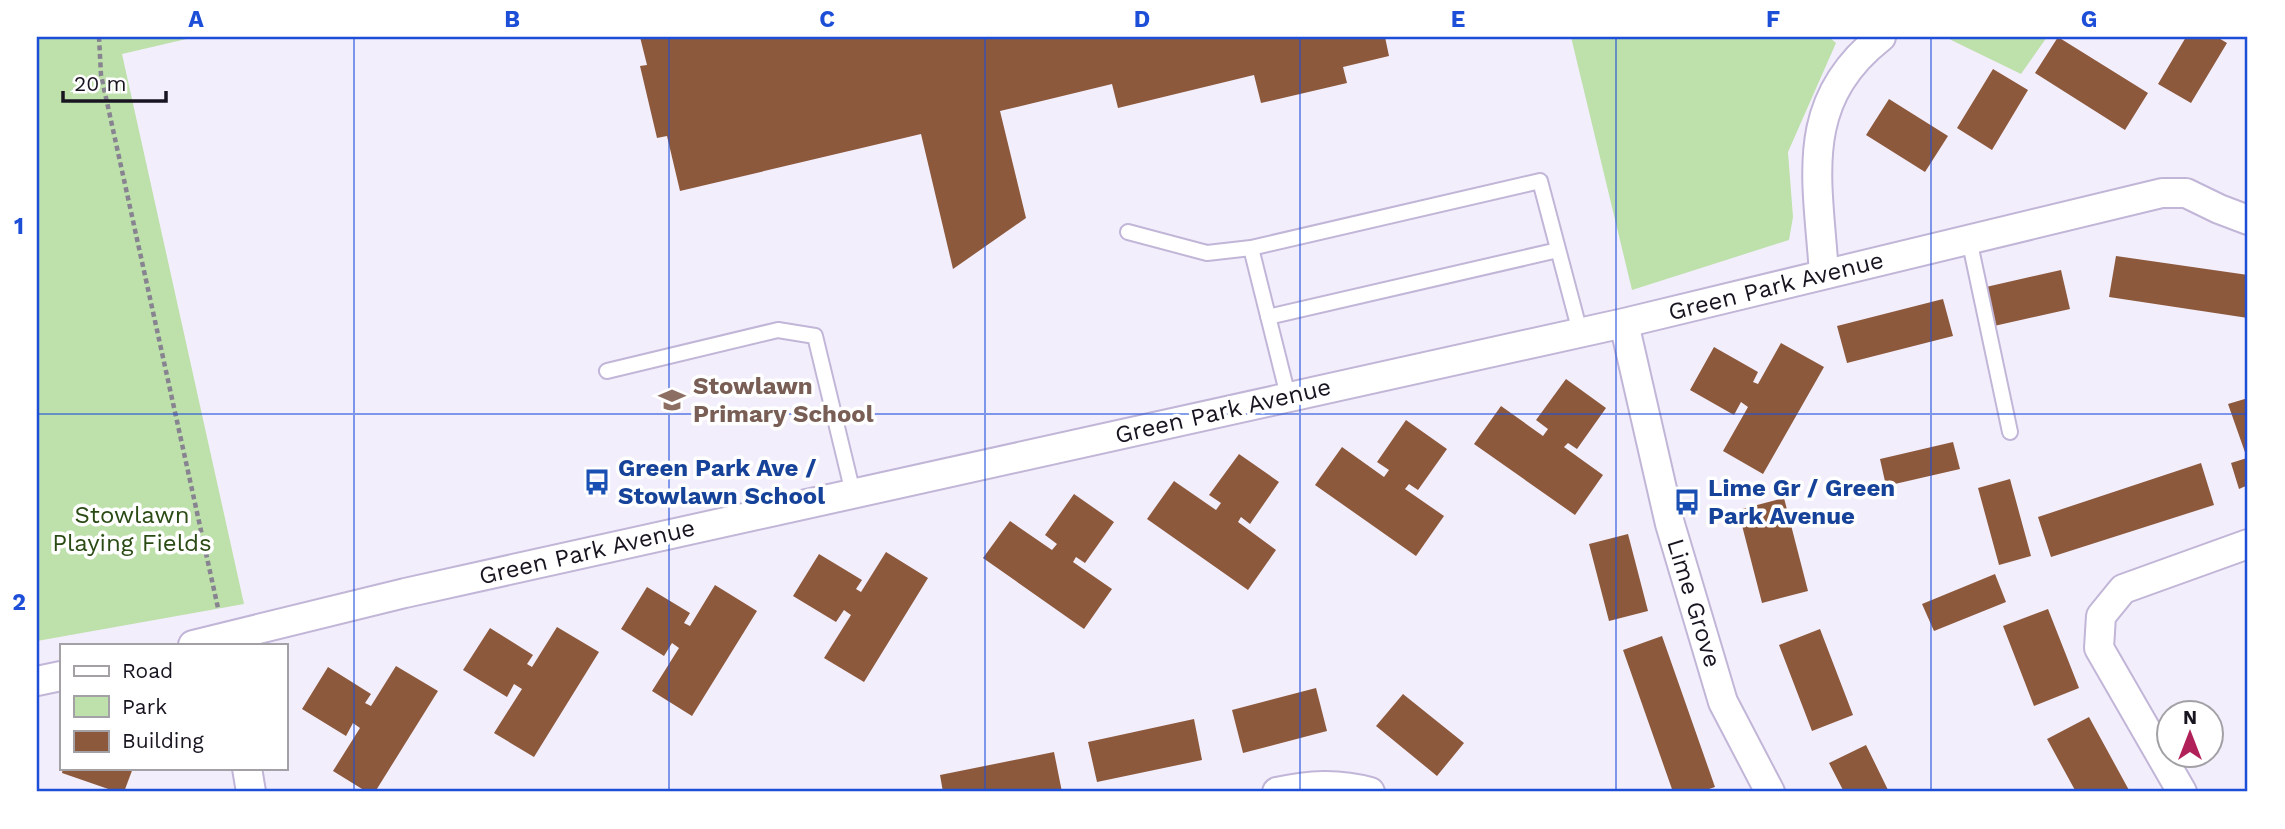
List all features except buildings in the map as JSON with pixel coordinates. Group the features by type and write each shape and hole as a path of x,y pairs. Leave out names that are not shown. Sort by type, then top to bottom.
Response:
{"street":[{"path":"1824,274 1816,153 1822,121 1833,92 1866,41"},
{"name":"Green Park Avenue","path":"204,644 225,642 419,590 1625,323 2162,192 2186,193 2248,220"},
{"name":"Lime Grove","path":"1625,323 1670,524 1723,702 1770,792"},
{"path":"2182,792 2099,648 2101,616 2123,589 2248,544"},
{"path":"37,681 60,676"},
{"path":"247,770 251,792"},
{"path":"1277,792 1346,785 1370,792"}],"lane":[{"path":"1128,232 1207,253 1251,248 1540,181 1580,332"},
{"path":"1969,239 2010,432"},
{"path":"1251,248 1288,396"},
{"path":"1268,317 1558,250"},
{"path":"607,371 778,330 815,336 853,493"}],"path":[{"path":"99,37 101,75 225,642"}],"green space":[{"name":"Stowlawn Playing Fields","path":"37,37 195,37 122,54 244,604 37,641"},
{"path":"1571,37 1829,37 1836,43 1788,152 1793,217 1789,240 1632,290"},
{"path":"1945,37 2047,37 2021,74"}],"place":[{"name":"Stowlawn Primary School","path":"672,400"},
{"name":"Green Park Ave / Stowlawn School","path":"597,482"},
{"name":"Lime Gr / Green Park Avenue","path":"1687,502"}]}
